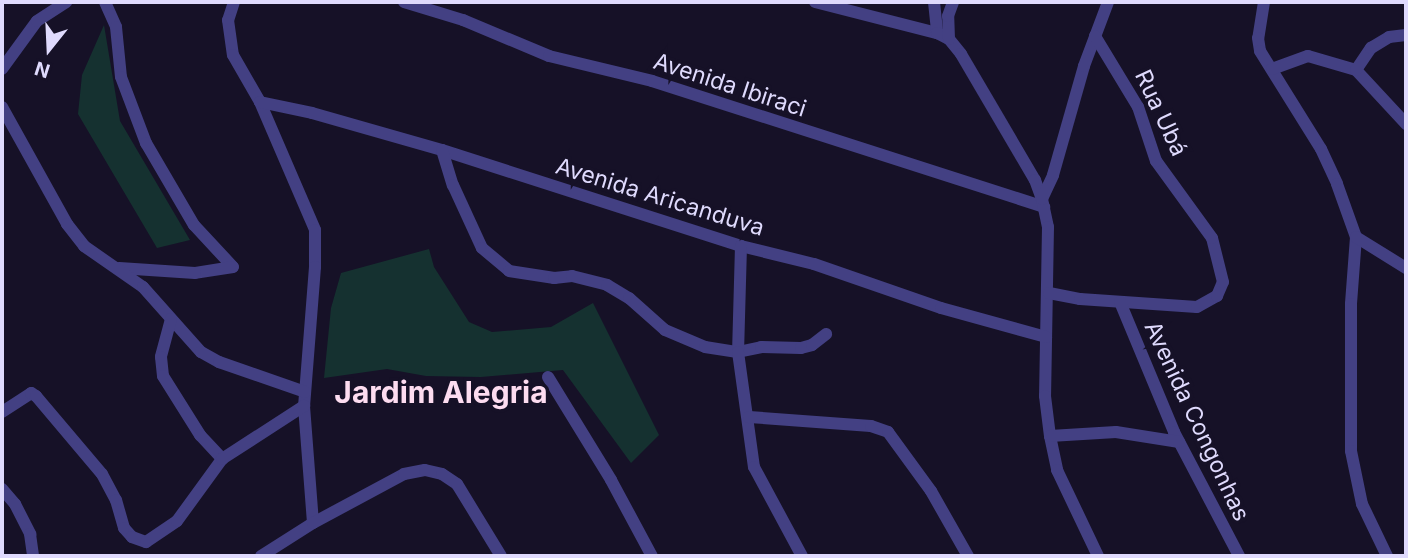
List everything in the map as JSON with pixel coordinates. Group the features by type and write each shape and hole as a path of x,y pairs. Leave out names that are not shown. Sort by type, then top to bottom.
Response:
{"street":[{"path":"2,69 37,21 66,2"},
{"path":"105,2 116,27 121,77 146,143 194,225 233,267 195,272 115,268"},
{"path":"234,2 228,20 233,55 260,102 315,230 316,267 304,406 313,523"},
{"name":"Avenida Ibiraci","path":"404,2 463,20 549,56 652,82 1043,203"},
{"path":"815,2 943,36"},
{"path":"934,2 943,36 980,85 1035,180 1043,203 1048,227 1049,293 1045,396 1050,436 1057,470 1098,556"},
{"path":"943,36 953,2"},
{"path":"1043,203 1108,2"},
{"path":"1264,2 1258,38 1260,51 1321,149 1338,184 1356,237 1350,304 1351,451 1362,504 1387,556"},
{"path":"1356,70 1371,48 1389,37 1406,35"},
{"name":"Rua Ubá","path":"1096,36 1138,107 1156,161 1212,238 1223,282 1217,296 1196,307 1120,302"},
{"path":"1272,69 1308,56 1356,70 1406,124"},
{"name":"Avenida Aricanduva","path":"260,102 312,113 442,150 741,246 814,264 941,308 1046,337"},
{"path":"2,107 66,224 84,246 143,287 201,352 219,362 305,392"},
{"path":"442,150 467,218 482,248 495,262 517,273 572,276 607,285 629,298 678,338 705,347 738,352 761,347 801,348 812,345 826,334"},
{"path":"1356,237 1406,268"},
{"path":"741,246 738,352 754,467 802,556"},
{"path":"1049,293 1120,302"},
{"name":"Avenida Congonhas","path":"1120,302 1179,442 1238,556"},
{"path":"171,319 161,357 163,376 200,435 222,459"},
{"path":"548,377 611,480 652,556"},
{"path":"2,412 31,393 36,396 102,474 116,500 124,528 139,541 153,540 177,521 222,459 304,406"},
{"path":"749,417 871,426 888,432 931,491 968,556"},
{"path":"1050,436 1116,432 1179,442"},
{"path":"261,556 313,523 404,474 425,470 442,474 457,484 468,497 500,556"},
{"path":"2,489 15,504 30,534 33,556"}],"green space":[{"path":"104,25 120,121 190,240 157,248 78,114 82,75"},
{"path":"429,249 434,267 469,322 492,332 551,327 593,303 659,435 631,463 563,370 481,377 426,376 387,369 324,378 331,308 341,273"}],"district":[{"name":"Jardim Alegria","path":"441,392"}]}
